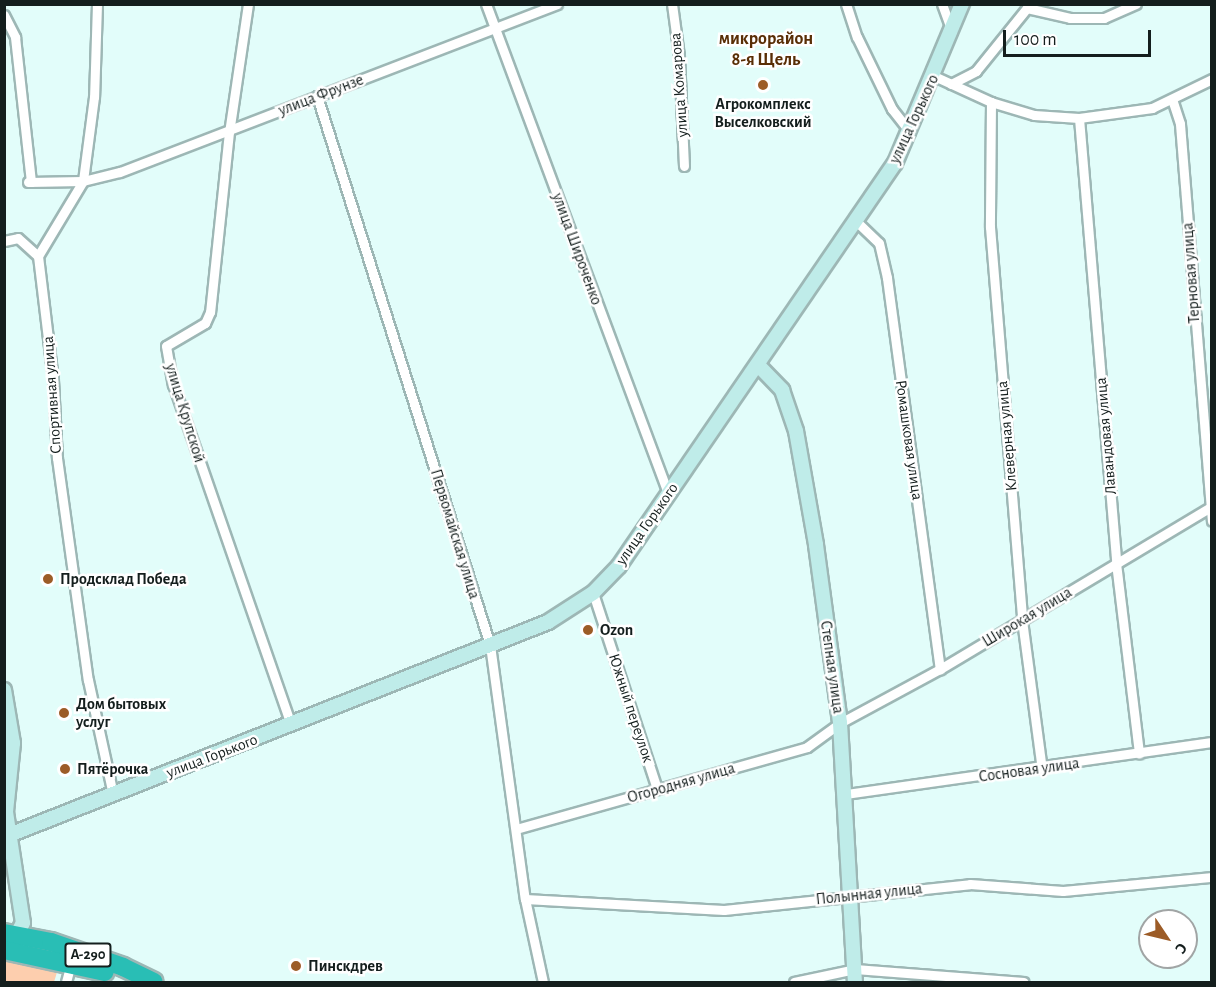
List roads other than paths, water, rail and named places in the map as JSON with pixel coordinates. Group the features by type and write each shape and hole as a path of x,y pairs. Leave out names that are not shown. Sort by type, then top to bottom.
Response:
{"highway":[{"name":"А-290","path":"13,941 71,963 153,982"},
{"name":"А-290","path":"4,950 13,941 51,942 123,966 153,982"}],"main road":[{"name":"улица Горького","path":"6,827 113,795 291,725 548,622 593,594 619,566 857,222 910,132 962,4"},
{"name":"Степная улица","path":"758,364 782,390 796,431 840,723 855,976"},
{"path":"4,690 12,754 6,827 23,923 13,941"},
{"path":"4,773 12,754"},
{"path":"4,864 13,941"},
{"path":"21,906 32,926 51,942"}],"street":[{"path":"4,241 18,238 38,256 83,181 94,98 97,4"},
{"name":"улица Крупской","path":"248,4 229,132 210,312 205,323 166,346 173,384 291,725"},
{"name":"улица Широченко","path":"486,4 668,493"},
{"name":"улица Фрунзе","path":"4,15 15,37 29,182 83,181 120,172 229,132 557,4"},
{"name":"улица Комарова","path":"672,4 679,56 684,166"},
{"path":"846,4 857,37 892,109 910,132"},
{"path":"942,4 952,31"},
{"path":"951,84 976,71 1028,6 1070,18 1104,18 1136,4"},
{"path":"934,76 991,102 1034,115 1080,118 1152,108 1212,79"},
{"name":"Первомайская улица","path":"317,96 490,645 525,899 543,982"},
{"name":"Терновая улица","path":"1172,99 1180,124 1212,521"},
{"name":"Клеверная улица","path":"991,102 990,227 1022,620 1042,769"},
{"name":"Лавандовая улица","path":"1080,118 1116,563 1139,754"},
{"name":"Ромашковая улица","path":"857,222 879,243 887,278 940,669"},
{"name":"Спортивная улица","path":"38,256 53,380 57,458 88,680 113,795"},
{"name":"Широкая улица","path":"840,723 940,669 1211,507"},
{"name":"Южный переулок","path":"593,594 657,789"},
{"name":"Огородняя улица","path":"516,830 807,747 840,723"},
{"name":"Сосновая улица","path":"846,794 1042,769 1212,742"},
{"name":"Полынная улица","path":"525,899 724,910 970,884 1063,891 1212,877"},
{"path":"66,982 71,963"},
{"path":"794,982 855,976 1024,982"}],"place":[{"name":"Агрокомплекс Выселковский","path":"763,85"},
{"name":"Продсклад Победа","path":"48,579"},
{"name":"Ozon","path":"588,630"},
{"name":"Дом бытовых услуг","path":"64,713"},
{"name":"Пятёрочка","path":"65,769"},
{"name":"Пинскдрев","path":"296,966"}],"district":[{"name":"микрорайон 8-я Щель","path":"766,50"}]}
